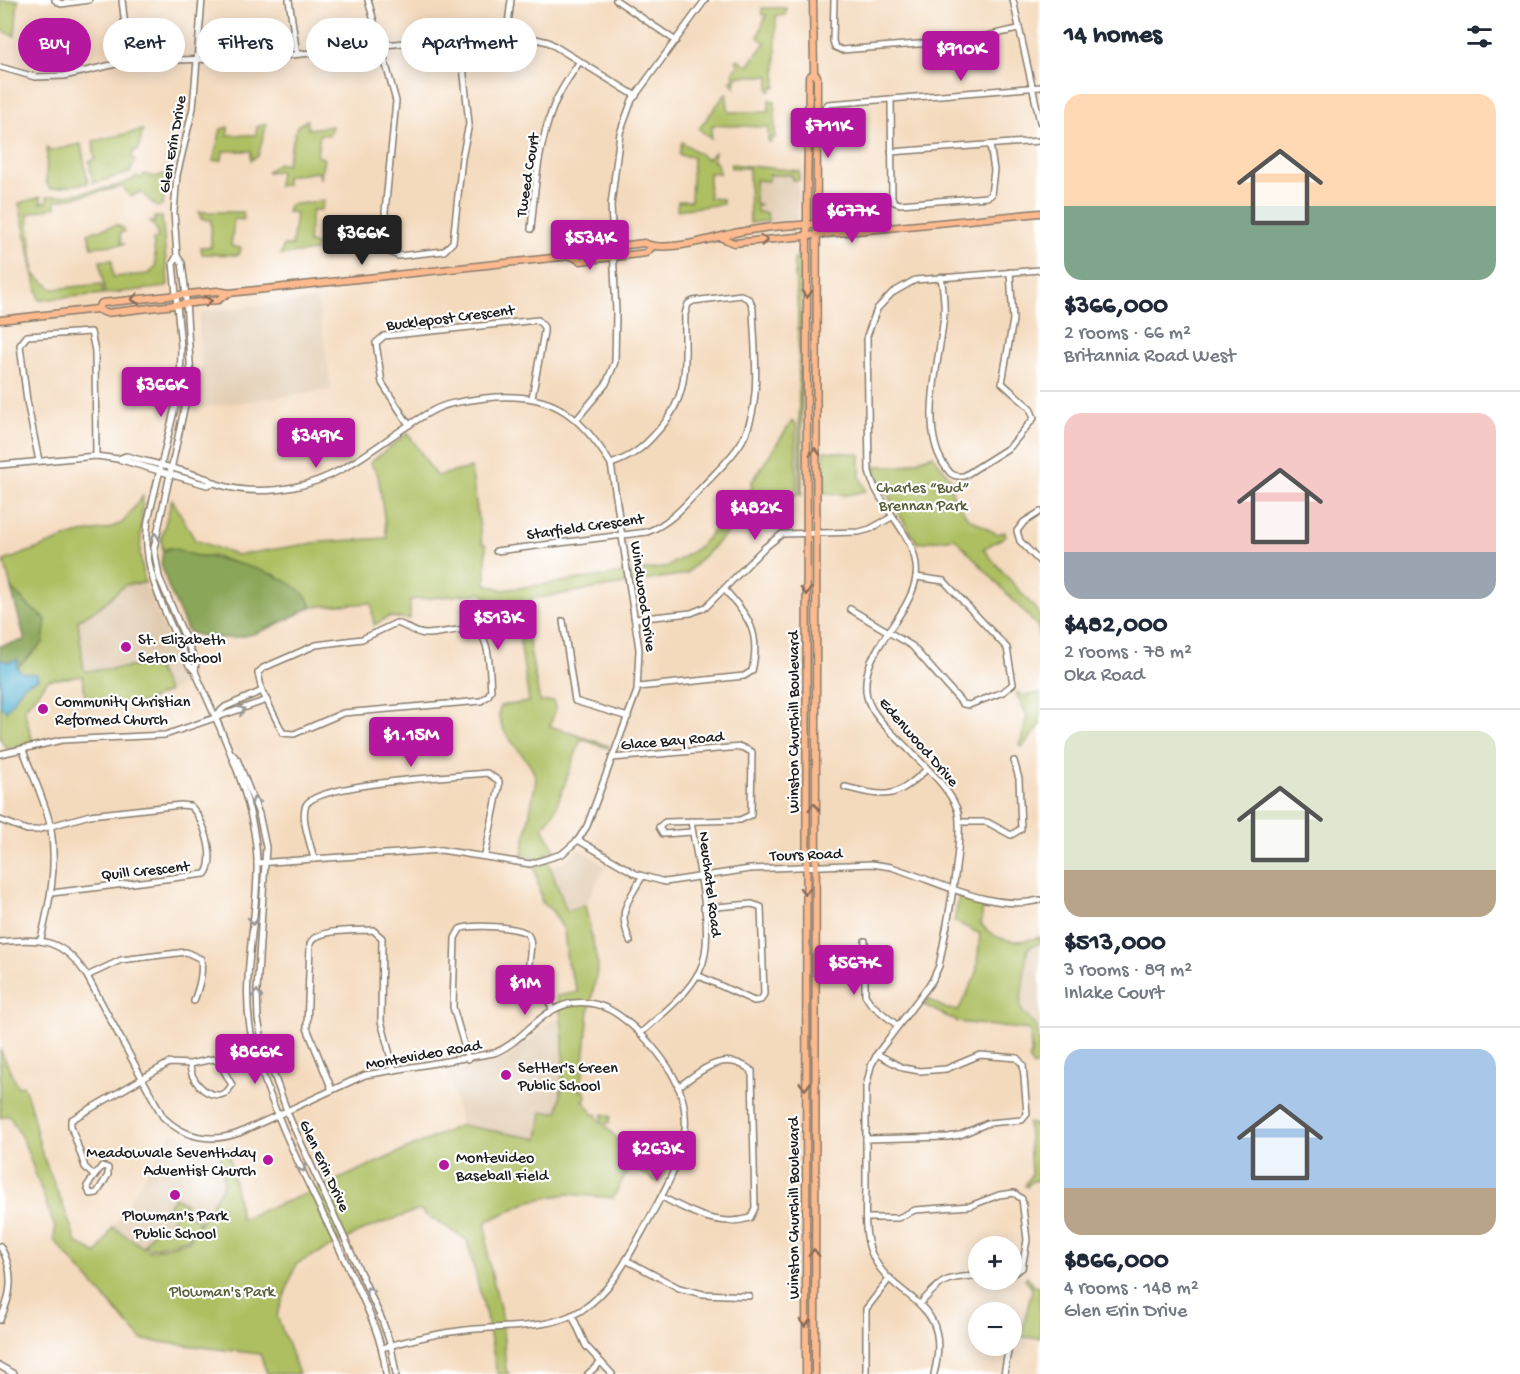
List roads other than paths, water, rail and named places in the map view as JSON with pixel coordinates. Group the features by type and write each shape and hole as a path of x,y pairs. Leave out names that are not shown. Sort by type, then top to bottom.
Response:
{"main road":[{"name":"Winston Churchill Boulevard","path":"813,0 814,73 817,76 815,1374"},
{"name":"Winston Churchill Boulevard","path":"806,1374 807,226 808,77 814,73"},
{"path":"722,238 734,243 1040,213"},
{"path":"97,309 102,303 217,291 229,293 571,256 579,251 644,243 652,247 722,238 733,234 816,225 880,221 889,226"},
{"path":"571,256 581,261 646,253 652,247"},
{"path":"0,320 97,309 106,313 218,300 229,293"}],"street":[{"path":"55,0 62,4 89,0"},
{"path":"122,0 124,18"},
{"name":"Glen Erin Drive","path":"200,18 201,0"},
{"path":"289,0 297,54"},
{"path":"368,0 373,18"},
{"path":"509,18 511,0"},
{"path":"616,0 676,40"},
{"path":"577,418 606,384 615,362 611,205 617,148 625,116 636,96 705,0"},
{"path":"834,0 833,41 835,47 842,50 968,40 1018,29"},
{"path":"1013,0 1040,122"},
{"path":"537,38 580,61 636,96"},
{"path":"294,54 306,53"},
{"path":"185,59 197,58"},
{"name":"Glen Erin Drive","path":"197,58 193,108 175,193 177,256 173,263 181,347 180,386 148,520 146,547 149,571 189,665 195,671 232,754 254,826 257,863 247,993 254,1046 278,1115 369,1313 382,1348 386,1374"},
{"name":"Tweed Court","path":"531,229 537,169 550,114 557,97 580,61"},
{"path":"0,67 22,74 51,77 103,66"},
{"path":"388,72 396,102 385,212 388,246 390,252 398,256 444,251 453,242 462,158 470,124 464,72"},
{"path":"817,116 828,104 1040,87"},
{"path":"817,93 828,104"},
{"path":"891,99 892,197 894,202 900,204 991,195 994,170 990,145"},
{"path":"891,152 1040,141"},
{"name":"Glen Erin Drive","path":"177,256 182,263 191,377 155,532 154,555 159,577 196,663 195,671"},
{"path":"850,609 912,646 963,704 969,705 1003,692 1013,684 1008,648 944,581 916,576 911,548 874,490 869,471 867,336 877,309 892,292 915,280 1040,270"},
{"path":"941,277 944,315 934,377 934,442 937,454 948,471 957,477 964,476 1010,447 1034,418 1030,408 1002,383 1013,320 1010,272"},
{"name":"Starfield Crescent","path":"496,551 647,532 671,520 741,441 750,418 754,395 753,309 750,300 741,295 693,301 688,304 685,314 684,387 678,403 666,423 640,451 611,464"},
{"name":"Bucklepost Crescent","path":"409,426 381,383 376,343 384,336 538,320 544,327 544,332 532,398"},
{"path":"39,461 27,401 20,345 27,336 79,330 91,332 94,344 96,456"},
{"name":"Windwood Drive","path":"0,465 96,456 118,459 126,456 170,472 208,479 214,483 263,490 306,485 347,467 434,409 460,401 504,396 532,398 577,418 596,440 611,464 641,663 639,687 587,826 578,840 562,854 537,863 517,863 485,855 441,850 257,863"},
{"path":"1040,512 1024,522 1017,531 1020,541 1040,562"},
{"path":"635,619 691,613 706,608 772,541 788,533 859,532 870,530 892,517"},
{"name":"Edenwood Drive","path":"916,576 907,601 867,676 867,698 878,717 950,796 961,822"},
{"path":"639,687 744,676 752,671 752,626 746,613 725,590"},
{"path":"167,615 174,612"},
{"path":"563,621 575,701 628,717"},
{"path":"396,623 415,633 428,634 474,629 482,635 485,642 491,690 488,696 481,701 343,713 288,735 279,728 267,700 262,691 258,673 263,668 316,645 362,639 396,623"},
{"path":"215,716 225,707 262,691"},
{"path":"0,754 62,740 165,735 215,716 229,715 267,700"},
{"name":"Glace Bay Road","path":"612,758 741,747 752,752 751,815 740,820 664,822 659,830 666,835 692,832"},
{"path":"0,942 41,939 52,893 54,855 50,827 23,750"},
{"name":"Glen Erin Drive","path":"232,754 237,759 259,814 267,863 257,990 258,1019 267,1057 286,1111 382,1320 391,1346 396,1374"},
{"path":"934,1374 938,1352 936,1333 930,1316 921,1304 890,1278 872,1255 867,1241 866,1087 877,1054 932,981 939,966 961,822 987,822 1011,835 1022,829 1019,778 1014,760"},
{"path":"845,787 867,793 900,792 927,769"},
{"path":"314,859 305,815 306,805 313,799 360,785 487,773 499,781 499,787 485,855"},
{"name":"Quill Crescent","path":"50,827 90,815 186,805 194,809 203,826 210,863 209,869 200,877 52,893"},
{"path":"0,820 27,830 50,827"},
{"name":"Neuchatel Road","path":"640,1034 687,990 704,962 707,942 704,908 690,821"},
{"name":"Tours Road","path":"578,840 642,877 665,882 729,870 879,864 1013,905 1040,900"},
{"path":"630,941 624,925 623,913 642,877"},
{"path":"697,975 754,1001 763,998 761,907 752,904 704,908"},
{"path":"468,1059 452,998 455,938 460,929 469,926 518,929 526,933 530,941 530,970 552,1009"},
{"path":"332,1090 308,1037 306,1020 310,944 311,939 321,933 373,930 382,938 381,1021 394,1070"},
{"name":"Montevideo Road","path":"41,939 67,951 87,976 163,1117 179,1130 199,1137 227,1137 365,1075 468,1059 505,1048 552,1009 582,1002 599,1004 619,1015 664,1060 678,1087 684,1108 685,1136 678,1166 626,1260 603,1293 572,1315 537,1325 468,1329 382,1348"},
{"path":"865,941 865,995 871,1004 898,1026"},
{"path":"87,976 121,960 190,953 201,959 202,966 201,984 194,1001"},
{"path":"866,1139 960,1135 980,1125 1022,1120 1027,1114 1023,1065 1017,1058 980,1055 946,1069 920,1071 903,1068 877,1054"},
{"path":"94,1176 85,1167 71,1120 169,1063 190,1064 208,1059 219,1062 232,1085 231,1089 220,1095 206,1091 196,1083 190,1064"},
{"path":"662,1197 708,1219 744,1220 750,1218 755,1209 752,1071 744,1065 716,1061 678,1087"},
{"path":"102,1166 108,1168 108,1175 97,1193 90,1194 87,1189 94,1176 102,1166"},
{"path":"866,1218 898,1218 915,1210 970,1206 999,1195 1014,1193 1023,1199 1027,1240 1022,1268"},
{"path":"0,1320 11,1288 8,1262 1,1250"},
{"path":"626,1260 664,1282 685,1290 703,1294 750,1296"},
{"path":"921,1304 943,1281 951,1277 968,1276"},
{"path":"866,1374 866,1309 890,1278"},
{"path":"572,1315 586,1346 612,1374"},
{"path":"1004,1374 1007,1356"},
{"path":"588,1374 600,1363"},
{"path":"0,1366 14,1374"}],"water":[{"path":"0,659 7,662 18,660 17,668 23,673 37,674 38,679 24,685 6,711 0,705"}],"place":[{"name":"St. Elizabeth Seton School","path":"126,647"},
{"name":"Community Christian Reformed Church","path":"43,709"},
{"name":"Settler's Green Public School","path":"506,1075"},
{"name":"Meadowvale Seventhday Adventist Church","path":"268,1160"},
{"name":"Montevideo Baseball Field","path":"444,1165"},
{"name":"Plowman's Park Public School","path":"175,1195"}],"park label":[{"name":"Charles “Bud” Brennan Park","path":"923,495"},
{"name":"Plowman's Park","path":"222,1290"}]}
